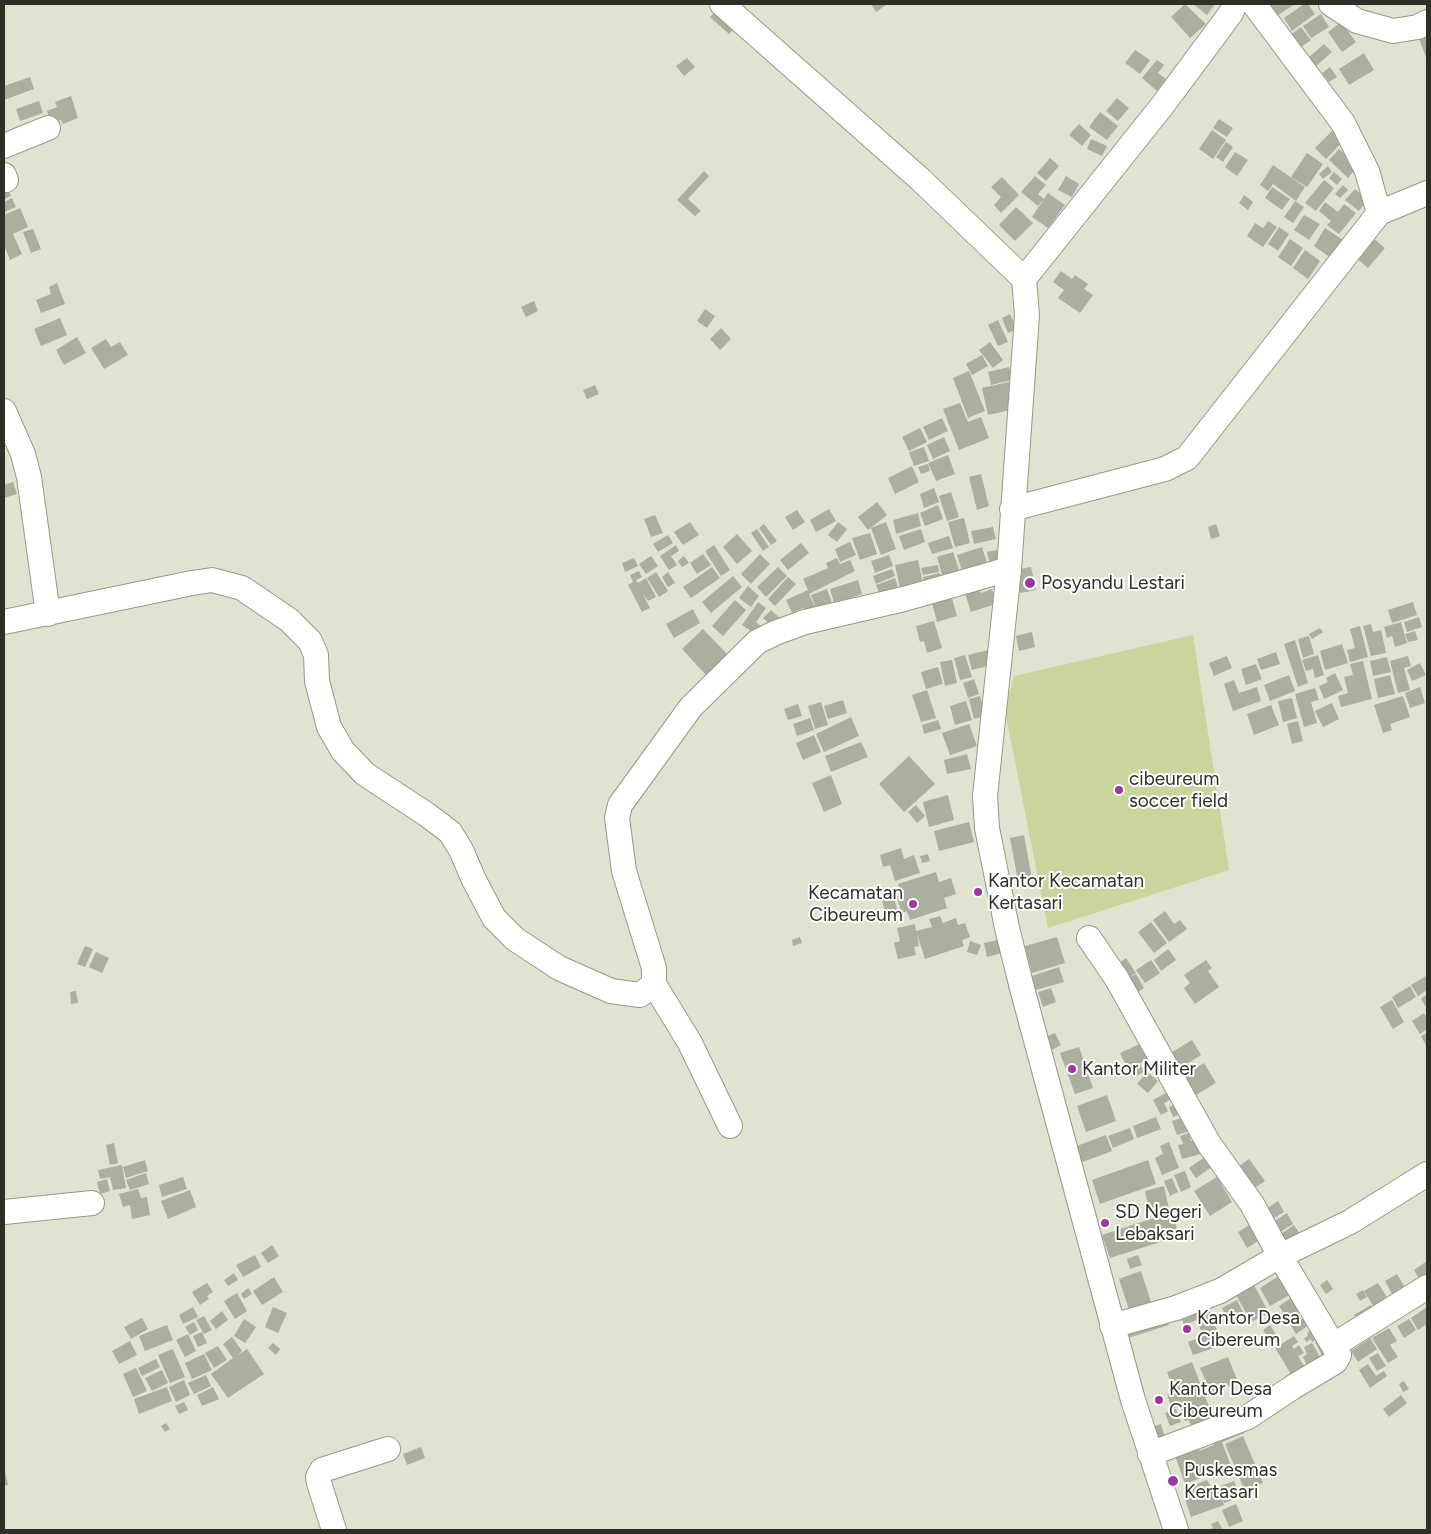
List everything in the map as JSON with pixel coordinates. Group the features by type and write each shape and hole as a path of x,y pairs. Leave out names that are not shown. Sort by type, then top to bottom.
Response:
{"street":[{"path":"722,4 921,180 1024,279 1027,316 1012,509 1010,569 985,796 987,828 1011,947 1112,1326 1150,1454 1176,1530"},
{"path":"1024,279 1162,106 1231,13 1235,4"},
{"path":"1254,4 1343,123 1367,171 1379,214"},
{"path":"1330,4 1357,21 1393,31 1418,27 1427,22"},
{"path":"4,146 48,128"},
{"path":"1012,509 1165,469 1187,458 1379,214 1427,193"},
{"path":"4,411 23,454 30,476 48,614"},
{"path":"730,1126 690,1042 654,984 654,968 623,864 617,818 620,805 691,707 757,642 805,622 904,599 1010,569"},
{"path":"4,622 212,580 242,588 289,620 310,641 316,655 317,681 329,727 343,751 365,774 450,832 461,850 494,918 515,939 559,968 612,991 640,995 654,984"},
{"path":"1089,938 1116,979 1209,1144 1252,1204 1280,1256 1339,1355 1335,1362 1293,1387 1248,1418 1150,1454"},
{"path":"1112,1326 1201,1299 1280,1256 1350,1222 1427,1174"},
{"path":"4,1212 92,1203"},
{"path":"1334,1345 1427,1287"},
{"path":"334,1530 319,1483 318,1477 322,1470 388,1449"}],"green space":[{"name":"cibeureum soccer field","path":"1193,635 1229,870 1048,928 1005,711 1014,676"}],"building":[{"path":"871,4 885,4 886,5 876,12"},
{"path":"1185,4 1206,24 1190,38 1171,17"},
{"path":"1193,4 1215,4 1207,15"},
{"path":"1272,4 1295,4 1277,16 1270,6"},
{"path":"1304,4 1308,4 1315,14 1292,31 1284,18"},
{"path":"719,8 737,25 729,34 710,17"},
{"path":"1321,14 1329,27 1311,38 1303,26"},
{"path":"1341,22 1356,42 1342,52 1328,32"},
{"path":"1301,27 1311,40 1294,52 1285,39"},
{"path":"1427,29 1427,60 1417,33"},
{"path":"1324,44 1332,52 1315,67 1307,59"},
{"path":"1135,50 1150,60 1140,74 1125,63"},
{"path":"1364,53 1374,70 1349,85 1339,69"},
{"path":"687,58 695,67 684,76 676,66"},
{"path":"1157,60 1164,65 1158,73 1166,79 1157,91 1142,78"},
{"path":"1330,67 1337,77 1329,82 1322,73"},
{"path":"30,77 34,89 4,100 4,86"},
{"path":"71,96 78,118 63,124 61,120 51,123 47,111 57,107 55,102"},
{"path":"1117,98 1129,108 1118,121 1106,111"},
{"path":"39,101 43,113 20,121 16,109"},
{"path":"1100,112 1118,126 1107,140 1089,127"},
{"path":"1219,119 1233,128 1227,137 1213,128"},
{"path":"1079,124 1091,135 1082,146 1069,135"},
{"path":"1336,127 1347,137 1326,159 1315,148"},
{"path":"1212,130 1226,140 1213,159 1199,149"},
{"path":"1091,139 1107,146 1102,156 1087,149"},
{"path":"1226,142 1233,147 1223,162 1216,157"},
{"path":"1339,149 1358,166 1348,178 1329,160"},
{"path":"1235,152 1248,160 1237,176 1225,167"},
{"path":"1307,153 1323,164 1307,187 1291,177"},
{"path":"1050,158 1059,166 1046,181 1037,173"},
{"path":"1273,165 1305,187 1296,201 1273,184 1268,191 1260,185"},
{"path":"1328,166 1332,172 1323,179 1319,174"},
{"path":"704,171 709,176 688,199 701,211 695,216 677,200"},
{"path":"1334,172 1342,179 1337,185 1329,178"},
{"path":"1035,176 1046,185 1038,194 1044,199 1038,206 1021,192"},
{"path":"1066,176 1079,184 1072,197 1058,190"},
{"path":"1002,177 1019,195 1001,213 994,205 1001,197 991,187"},
{"path":"1324,180 1334,188 1316,211 1305,203"},
{"path":"4,181 11,196 4,199"},
{"path":"1343,185 1348,190 1340,198 1335,194"},
{"path":"1272,187 1290,199 1282,210 1265,198"},
{"path":"1355,189 1368,200 1359,211 1345,200"},
{"path":"1048,193 1065,205 1048,228 1032,217"},
{"path":"1244,195 1253,202 1248,210 1239,203"},
{"path":"12,198 16,207 4,212 4,202"},
{"path":"1295,201 1304,207 1293,223 1284,217"},
{"path":"1325,202 1338,212 1344,204 1356,213 1339,234 1327,225 1331,221 1319,211"},
{"path":"1016,207 1033,223 1015,241 999,225"},
{"path":"20,208 28,227 13,234 22,254 10,260 4,245 4,215"},
{"path":"1304,215 1320,224 1309,240 1294,230"},
{"path":"1268,221 1277,227 1263,247 1247,236 1255,223 1263,228"},
{"path":"1279,227 1289,234 1278,251 1268,244"},
{"path":"1325,228 1343,240 1331,258 1314,246"},
{"path":"33,229 41,249 31,253 23,232"},
{"path":"1367,233 1385,248 1368,268 1350,253"},
{"path":"1290,239 1303,248 1291,266 1278,257"},
{"path":"1305,250 1320,261 1308,279 1293,268"},
{"path":"1061,271 1072,279 1075,275 1088,284 1084,289 1093,295 1080,313 1058,298 1064,290 1053,282"},
{"path":"57,283 65,304 41,313 36,300 51,294 49,287"},
{"path":"534,301 538,311 526,317 521,307"},
{"path":"705,309 715,316 707,328 697,321"},
{"path":"1010,314 1017,329 1008,333 1002,318"},
{"path":"60,318 67,335 41,346 34,329"},
{"path":"998,320 1008,342 998,346 988,325"},
{"path":"721,328 731,339 720,350 710,339"},
{"path":"77,337 86,353 64,365 56,350"},
{"path":"106,339 111,347 120,342 128,355 104,369 91,348"},
{"path":"990,342 1003,360 993,368 979,350"},
{"path":"982,355 988,366 972,375 966,364"},
{"path":"1009,367 1012,380 991,385 988,372"},
{"path":"969,371 985,411 968,418 953,378"},
{"path":"1009,382 1015,409 988,415 982,388"},
{"path":"595,385 599,394 587,399 583,390"},
{"path":"960,403 968,422 981,417 989,438 959,450 943,409"},
{"path":"942,418 948,431 929,440 923,427"},
{"path":"920,428 927,442 909,451 902,437"},
{"path":"944,437 950,451 933,459 927,445"},
{"path":"924,447 929,461 914,466 909,452"},
{"path":"948,455 955,474 936,481 928,463"},
{"path":"928,464 930,471 921,474 918,467"},
{"path":"912,466 919,482 895,494 888,478"},
{"path":"981,474 989,506 977,510 969,477"},
{"path":"13,482 17,494 4,498 4,485"},
{"path":"934,488 939,502 924,508 920,494"},
{"path":"951,492 959,517 947,521 939,496"},
{"path":"877,502 887,515 868,530 858,517"},
{"path":"938,505 943,519 925,526 920,513"},
{"path":"829,509 836,521 816,532 810,520"},
{"path":"797,510 805,522 793,530 785,517"},
{"path":"918,513 921,526 896,534 893,520"},
{"path":"655,515 663,533 651,537 644,519"},
{"path":"964,518 970,543 955,547 948,522"},
{"path":"690,522 699,535 683,545 674,532"},
{"path":"838,522 847,529 837,542 828,535"},
{"path":"886,522 896,549 881,555 871,528"},
{"path":"764,524 777,541 771,545 759,528"},
{"path":"1216,524 1220,536 1211,539 1208,527"},
{"path":"993,527 996,539 974,544 971,531"},
{"path":"757,529 769,547 763,551 751,533"},
{"path":"921,529 925,542 904,550 899,536"},
{"path":"870,533 877,554 860,560 852,538"},
{"path":"737,534 752,551 737,564 723,547"},
{"path":"668,535 673,543 658,552 653,544"},
{"path":"949,536 953,548 932,554 928,543"},
{"path":"850,542 856,555 840,562 835,549"},
{"path":"801,543 809,553 788,570 780,560"},
{"path":"676,545 679,551 671,556 677,565 669,570 660,556"},
{"path":"714,545 730,570 721,576 705,551"},
{"path":"982,547 987,563 962,571 957,555"},
{"path":"997,550 999,563 990,565 987,552"},
{"path":"953,552 960,573 943,578 937,557"},
{"path":"703,554 711,565 697,574 690,563"},
{"path":"760,554 770,564 751,584 741,574"},
{"path":"889,555 893,566 875,573 871,561"},
{"path":"651,556 658,566 646,574 639,564"},
{"path":"684,556 689,563 682,567 678,561"},
{"path":"634,558 638,566 625,572 622,563"},
{"path":"837,558 840,564 850,560 855,571 809,594 816,609 806,614 803,608 792,613 786,600 808,590 803,579 828,568 826,563"},
{"path":"918,560 923,583 900,588 895,565"},
{"path":"938,565 939,572 923,575 921,568"},
{"path":"712,567 720,578 691,598 683,587"},
{"path":"778,567 787,576 766,597 757,587"},
{"path":"1031,567 1036,590 1020,593 1015,570"},
{"path":"892,569 895,576 876,584 873,576"},
{"path":"639,571 642,577 636,580 638,583 646,578 656,597 648,601 643,594 650,608 642,612 628,585 633,582 630,575"},
{"path":"656,572 668,591 659,597 647,578"},
{"path":"668,572 675,583 668,587 662,577"},
{"path":"940,573 942,580 925,585 923,577"},
{"path":"733,576 742,587 711,613 702,602"},
{"path":"788,577 796,584 775,606 768,599"},
{"path":"895,578 898,587 880,595 876,585"},
{"path":"858,580 862,594 834,603 830,589"},
{"path":"748,586 759,596 751,607 739,598"},
{"path":"978,586 981,593 992,589 996,604 971,612 964,590"},
{"path":"827,589 833,606 817,611 811,595"},
{"path":"952,598 957,616 937,622 932,603"},
{"path":"735,600 746,610 723,636 712,626"},
{"path":"758,602 766,608 756,622 764,628 758,636 742,625"},
{"path":"1413,602 1417,615 1392,623 1388,610"},
{"path":"693,609 700,623 674,638 666,624"},
{"path":"771,610 781,619 773,627 763,618"},
{"path":"1419,617 1422,627 1407,632 1404,622"},
{"path":"934,621 942,648 927,653 924,641 920,642 916,626"},
{"path":"1401,622 1407,643 1395,647 1392,636 1387,638 1384,627"},
{"path":"1371,624 1373,632 1381,630 1386,653 1371,656 1363,626"},
{"path":"1360,626 1368,657 1350,662 1347,650 1355,648 1350,629"},
{"path":"1320,628 1323,632 1312,639 1309,634"},
{"path":"703,629 728,655 706,675 682,649"},
{"path":"1415,631 1418,640 1408,642 1405,634"},
{"path":"1032,632 1035,647 1019,651 1016,636"},
{"path":"1309,636 1314,654 1303,658 1298,639"},
{"path":"1295,640 1308,683 1298,687 1284,644"},
{"path":"1342,644 1348,663 1325,670 1320,651"},
{"path":"988,650 991,665 972,670 968,655"},
{"path":"1276,652 1280,664 1261,670 1257,659"},
{"path":"965,655 972,677 960,680 954,658"},
{"path":"1318,655 1324,675 1315,678 1313,669 1306,671 1302,660"},
{"path":"1227,656 1232,668 1214,676 1209,663"},
{"path":"1408,656 1411,666 1404,668 1410,690 1398,693 1390,661"},
{"path":"1387,657 1391,672 1373,676 1370,661"},
{"path":"952,660 957,683 945,686 940,662"},
{"path":"1363,661 1372,699 1341,707 1338,696 1348,693 1344,677 1353,675 1350,664"},
{"path":"1420,663 1426,675 1412,681 1407,670"},
{"path":"1256,664 1262,679 1246,685 1241,669"},
{"path":"938,667 943,684 926,689 921,672"},
{"path":"1335,673 1343,690 1324,699 1319,686 1328,682 1326,678"},
{"path":"1289,675 1295,691 1270,701 1264,685"},
{"path":"1390,675 1395,694 1378,698 1374,679"},
{"path":"974,679 979,694 968,698 963,683"},
{"path":"1234,680 1239,693 1257,687 1261,701 1233,711 1224,684"},
{"path":"1420,687 1425,703 1410,708 1405,693"},
{"path":"1315,688 1319,700 1311,702 1317,723 1304,727 1295,694"},
{"path":"927,690 936,718 921,722 912,695"},
{"path":"980,696 985,716 974,719 969,699"},
{"path":"1403,696 1410,717 1390,724 1392,730 1383,733 1374,705"},
{"path":"1292,698 1297,718 1283,722 1278,701"},
{"path":"843,700 847,713 828,719 824,706"},
{"path":"966,701 972,720 955,725 950,706"},
{"path":"821,702 828,725 815,729 808,706"},
{"path":"1332,703 1339,719 1323,727 1315,711"},
{"path":"798,704 802,716 788,720 784,709"},
{"path":"1271,705 1279,725 1254,735 1247,714"},
{"path":"851,717 859,736 824,752 816,734"},
{"path":"810,718 814,730 797,736 793,724"},
{"path":"938,720 941,729 924,734 922,725"},
{"path":"1298,721 1303,741 1292,744 1287,724"},
{"path":"969,724 977,746 950,755 942,733"},
{"path":"814,735 821,752 803,760 796,743"},
{"path":"861,742 868,757 831,772 825,756"},
{"path":"967,754 971,769 947,774 944,760"},
{"path":"909,756 935,784 904,812 879,784"},
{"path":"831,775 842,804 824,812 812,783"},
{"path":"948,795 954,820 929,827 923,802"},
{"path":"916,805 925,816 917,823 908,812"},
{"path":"969,822 974,842 939,851 934,831"},
{"path":"1024,835 1032,879 1018,881 1010,838"},
{"path":"901,848 904,859 914,855 920,873 895,881 890,865 883,867 880,855"},
{"path":"928,854 930,861 922,863 920,856"},
{"path":"936,872 939,882 951,878 956,894 944,898 947,908 910,920 907,911 902,913 896,896 902,894 898,884"},
{"path":"893,894 899,916 887,919 881,897"},
{"path":"1165,911 1174,924 1180,920 1187,929 1169,942 1153,920"},
{"path":"940,916 943,923 956,918 958,925 965,923 970,937 962,940 964,946 925,959 917,934 919,946 914,947 916,955 898,959 894,943 900,941 897,928 915,924 916,931 932,927 929,919"},
{"path":"1151,922 1167,943 1154,953 1138,932"},
{"path":"800,937 802,943 793,946 792,940"},
{"path":"1057,937 1065,963 1032,973 1025,946"},
{"path":"1002,939 1006,952 987,957 984,943"},
{"path":"970,941 981,945 977,955 967,952"},
{"path":"85,946 93,949 85,967 77,964"},
{"path":"1168,949 1176,960 1161,971 1154,960"},
{"path":"96,952 109,958 102,973 89,967"},
{"path":"1126,958 1136,973 1127,979 1136,974 1144,988 1130,997 1112,968"},
{"path":"1151,960 1160,973 1145,983 1136,970"},
{"path":"1206,960 1212,968 1208,971 1219,987 1195,1004 1184,988 1190,983 1184,975"},
{"path":"1059,967 1064,982 1036,990 1032,976"},
{"path":"1426,976 1427,990 1418,996 1411,985"},
{"path":"1410,986 1416,997 1398,1008 1392,997"},
{"path":"1051,988 1056,1002 1043,1007 1038,992"},
{"path":"76,991 78,1003 71,1004 70,992"},
{"path":"1427,994 1427,1009 1421,999"},
{"path":"1392,1000 1404,1022 1393,1029 1380,1007"},
{"path":"1424,1013 1427,1018 1427,1029 1420,1034 1412,1021"},
{"path":"1055,1033 1061,1045 1052,1050 1046,1037"},
{"path":"1427,1033 1427,1047 1421,1036"},
{"path":"1192,1040 1201,1055 1174,1072 1164,1057"},
{"path":"1142,1043 1149,1058 1140,1063 1144,1072 1132,1078 1120,1053"},
{"path":"1079,1047 1093,1088 1075,1094 1060,1053"},
{"path":"1204,1063 1216,1083 1189,1099 1177,1080"},
{"path":"1147,1072 1158,1081 1148,1093 1137,1084"},
{"path":"1173,1089 1177,1096 1164,1103 1168,1111 1161,1115 1153,1100"},
{"path":"1107,1095 1116,1121 1086,1132 1077,1106"},
{"path":"1182,1102 1185,1112 1173,1117 1169,1107"},
{"path":"1156,1117 1161,1129 1137,1138 1133,1126"},
{"path":"1186,1117 1190,1131 1177,1135 1172,1121"},
{"path":"1130,1128 1134,1139 1113,1148 1108,1136"},
{"path":"1189,1133 1191,1141 1199,1139 1204,1153 1182,1159 1178,1145 1183,1144 1180,1136"},
{"path":"1106,1135 1112,1151 1080,1163 1074,1147"},
{"path":"1169,1142 1179,1168 1162,1175 1155,1158 1163,1154 1160,1146"},
{"path":"114,1143 118,1163 110,1165 106,1145"},
{"path":"1209,1154 1216,1164 1196,1178 1189,1168"},
{"path":"1249,1159 1265,1181 1249,1192 1238,1167"},
{"path":"145,1160 148,1171 126,1178 123,1167"},
{"path":"1148,1160 1156,1184 1100,1204 1092,1180"},
{"path":"122,1165 126,1188 113,1190 110,1177 100,1179 98,1170"},
{"path":"1185,1171 1191,1187 1181,1192 1174,1175"},
{"path":"146,1173 149,1184 130,1190 126,1180"},
{"path":"183,1177 187,1189 162,1197 159,1185"},
{"path":"1217,1177 1232,1202 1210,1216 1194,1191"},
{"path":"1172,1178 1178,1192 1170,1196 1164,1181"},
{"path":"107,1179 110,1191 100,1194 97,1182"},
{"path":"1164,1186 1169,1209 1150,1214 1145,1191"},
{"path":"138,1189 141,1198 147,1197 150,1215 132,1219 130,1205 123,1207 119,1194"},
{"path":"190,1190 196,1207 168,1219 161,1201"},
{"path":"1278,1201 1284,1212 1266,1223 1260,1213"},
{"path":"1172,1212 1179,1236 1110,1258 1102,1235"},
{"path":"1287,1213 1293,1224 1274,1236 1267,1226"},
{"path":"1256,1221 1265,1237 1247,1248 1238,1232"},
{"path":"1294,1225 1302,1237 1282,1251 1274,1239"},
{"path":"272,1245 279,1256 268,1263 261,1253"},
{"path":"255,1255 261,1267 243,1277 236,1265"},
{"path":"1138,1255 1142,1265 1130,1269 1127,1259"},
{"path":"1427,1261 1427,1283 1423,1285 1414,1270"},
{"path":"1141,1271 1153,1308 1131,1316 1119,1279"},
{"path":"234,1273 238,1280 228,1286 224,1280"},
{"path":"1282,1274 1293,1293 1270,1306 1260,1288"},
{"path":"1397,1274 1407,1291 1394,1298 1385,1281"},
{"path":"274,1277 283,1292 262,1305 253,1291"},
{"path":"1327,1280 1333,1289 1326,1294 1320,1285"},
{"path":"207,1283 213,1292 207,1296 209,1299 200,1305 192,1292"},
{"path":"1378,1283 1392,1305 1378,1314 1364,1291"},
{"path":"1254,1285 1269,1313 1251,1322 1236,1295"},
{"path":"248,1288 252,1294 244,1299 241,1294"},
{"path":"1363,1290 1367,1297 1360,1301 1356,1294"},
{"path":"237,1293 247,1311 235,1319 224,1301"},
{"path":"1292,1297 1302,1313 1289,1322 1279,1306"},
{"path":"1237,1300 1244,1314 1229,1322 1222,1308"},
{"path":"1371,1305 1378,1315 1360,1326 1354,1315"},
{"path":"1207,1306 1223,1345 1193,1355 1188,1342 1203,1336 1197,1320 1184,1325 1181,1317"},
{"path":"193,1307 198,1317 183,1324 179,1315"},
{"path":"273,1307 287,1313 278,1333 265,1327"},
{"path":"1427,1307 1427,1324 1418,1330 1411,1318"},
{"path":"222,1311 228,1320 216,1329 210,1321"},
{"path":"1165,1314 1169,1325 1128,1338 1124,1328"},
{"path":"204,1316 212,1330 204,1334 196,1320"},
{"path":"1307,1316 1312,1323 1296,1334 1291,1326"},
{"path":"142,1318 148,1329 131,1339 124,1327"},
{"path":"244,1319 256,1327 245,1343 234,1336"},
{"path":"1409,1319 1416,1330 1404,1338 1397,1326"},
{"path":"194,1322 198,1330 190,1335 185,1327"},
{"path":"167,1325 173,1340 145,1351 139,1336"},
{"path":"1270,1325 1279,1339 1272,1344 1263,1330"},
{"path":"1318,1326 1324,1335 1312,1342 1311,1339 1306,1342 1304,1338 1308,1336 1307,1333"},
{"path":"1389,1328 1397,1341 1390,1345 1398,1357 1388,1363 1372,1338"},
{"path":"202,1332 207,1343 198,1347 193,1336"},
{"path":"188,1334 196,1351 185,1357 176,1340"},
{"path":"1294,1336 1298,1342 1292,1346 1294,1349 1299,1345 1304,1353 1298,1356 1307,1371 1294,1379 1275,1348"},
{"path":"232,1337 242,1351 238,1355 247,1349 264,1374 228,1398 211,1374 233,1358 223,1344"},
{"path":"1324,1337 1326,1363 1315,1342"},
{"path":"1370,1338 1377,1349 1358,1362 1351,1351"},
{"path":"130,1341 137,1355 119,1364 112,1351"},
{"path":"273,1343 280,1349 276,1355 268,1348"},
{"path":"1312,1343 1324,1364 1310,1371 1303,1357 1307,1354 1304,1347"},
{"path":"218,1346 227,1360 214,1368 205,1353"},
{"path":"173,1349 185,1377 170,1383 158,1355"},
{"path":"1378,1353 1386,1366 1377,1371 1369,1358"},
{"path":"204,1354 212,1370 192,1379 185,1363"},
{"path":"1228,1357 1238,1382 1211,1393 1200,1368"},
{"path":"156,1359 160,1367 142,1376 138,1368"},
{"path":"1192,1362 1213,1417 1191,1426 1189,1420 1185,1421 1180,1406 1172,1409 1167,1394 1174,1391 1167,1372"},
{"path":"1368,1364 1376,1376 1384,1371 1387,1376 1370,1388 1359,1370"},
{"path":"136,1368 147,1391 133,1397 123,1374"},
{"path":"162,1370 168,1383 152,1391 145,1378"},
{"path":"206,1375 211,1386 194,1394 188,1383"},
{"path":"184,1380 190,1395 176,1402 169,1387"},
{"path":"1404,1381 1409,1389 1403,1392 1399,1384"},
{"path":"167,1387 172,1401 139,1414 134,1399"},
{"path":"213,1387 219,1399 202,1406 197,1395"},
{"path":"1401,1395 1407,1403 1389,1417 1383,1409"},
{"path":"184,1402 188,1410 179,1414 175,1406"},
{"path":"1176,1409 1181,1422 1170,1426 1165,1413"},
{"path":"1239,1422 1244,1433 1222,1442 1231,1466 1185,1484 1172,1447 1195,1439 1199,1451 1214,1445 1209,1434"},
{"path":"166,1423 170,1429 165,1432 161,1426"},
{"path":"1161,1424 1166,1441 1157,1444 1151,1427"},
{"path":"1243,1436 1263,1483 1245,1491 1225,1444"},
{"path":"421,1447 425,1458 407,1465 403,1454"},
{"path":"4,1467 8,1485 4,1486"},
{"path":"1207,1480 1213,1490 1218,1488 1224,1505 1191,1517 1185,1499 1192,1496 1189,1487"},
{"path":"1234,1481 1240,1497 1224,1503 1218,1487"},
{"path":"1236,1504 1243,1521 1229,1527 1222,1510"},
{"path":"1218,1521 1223,1530 1207,1530 1213,1528 1211,1524"}],"place":[{"name":"Posyandu Lestari","path":"1030,583"},
{"name":"cibeureum soccer field","path":"1119,790"},
{"name":"Kantor Kecamatan Kertasari","path":"978,892"},
{"name":"Kecamatan Cibeureum","path":"913,904"},
{"name":"Kantor Militer","path":"1072,1069"},
{"name":"SD Negeri Lebaksari","path":"1105,1223"},
{"name":"Kantor Desa Cibereum","path":"1187,1329"},
{"name":"Kantor Desa Cibeureum","path":"1159,1400"},
{"name":"Puskesmas Kertasari","path":"1173,1481"}]}
